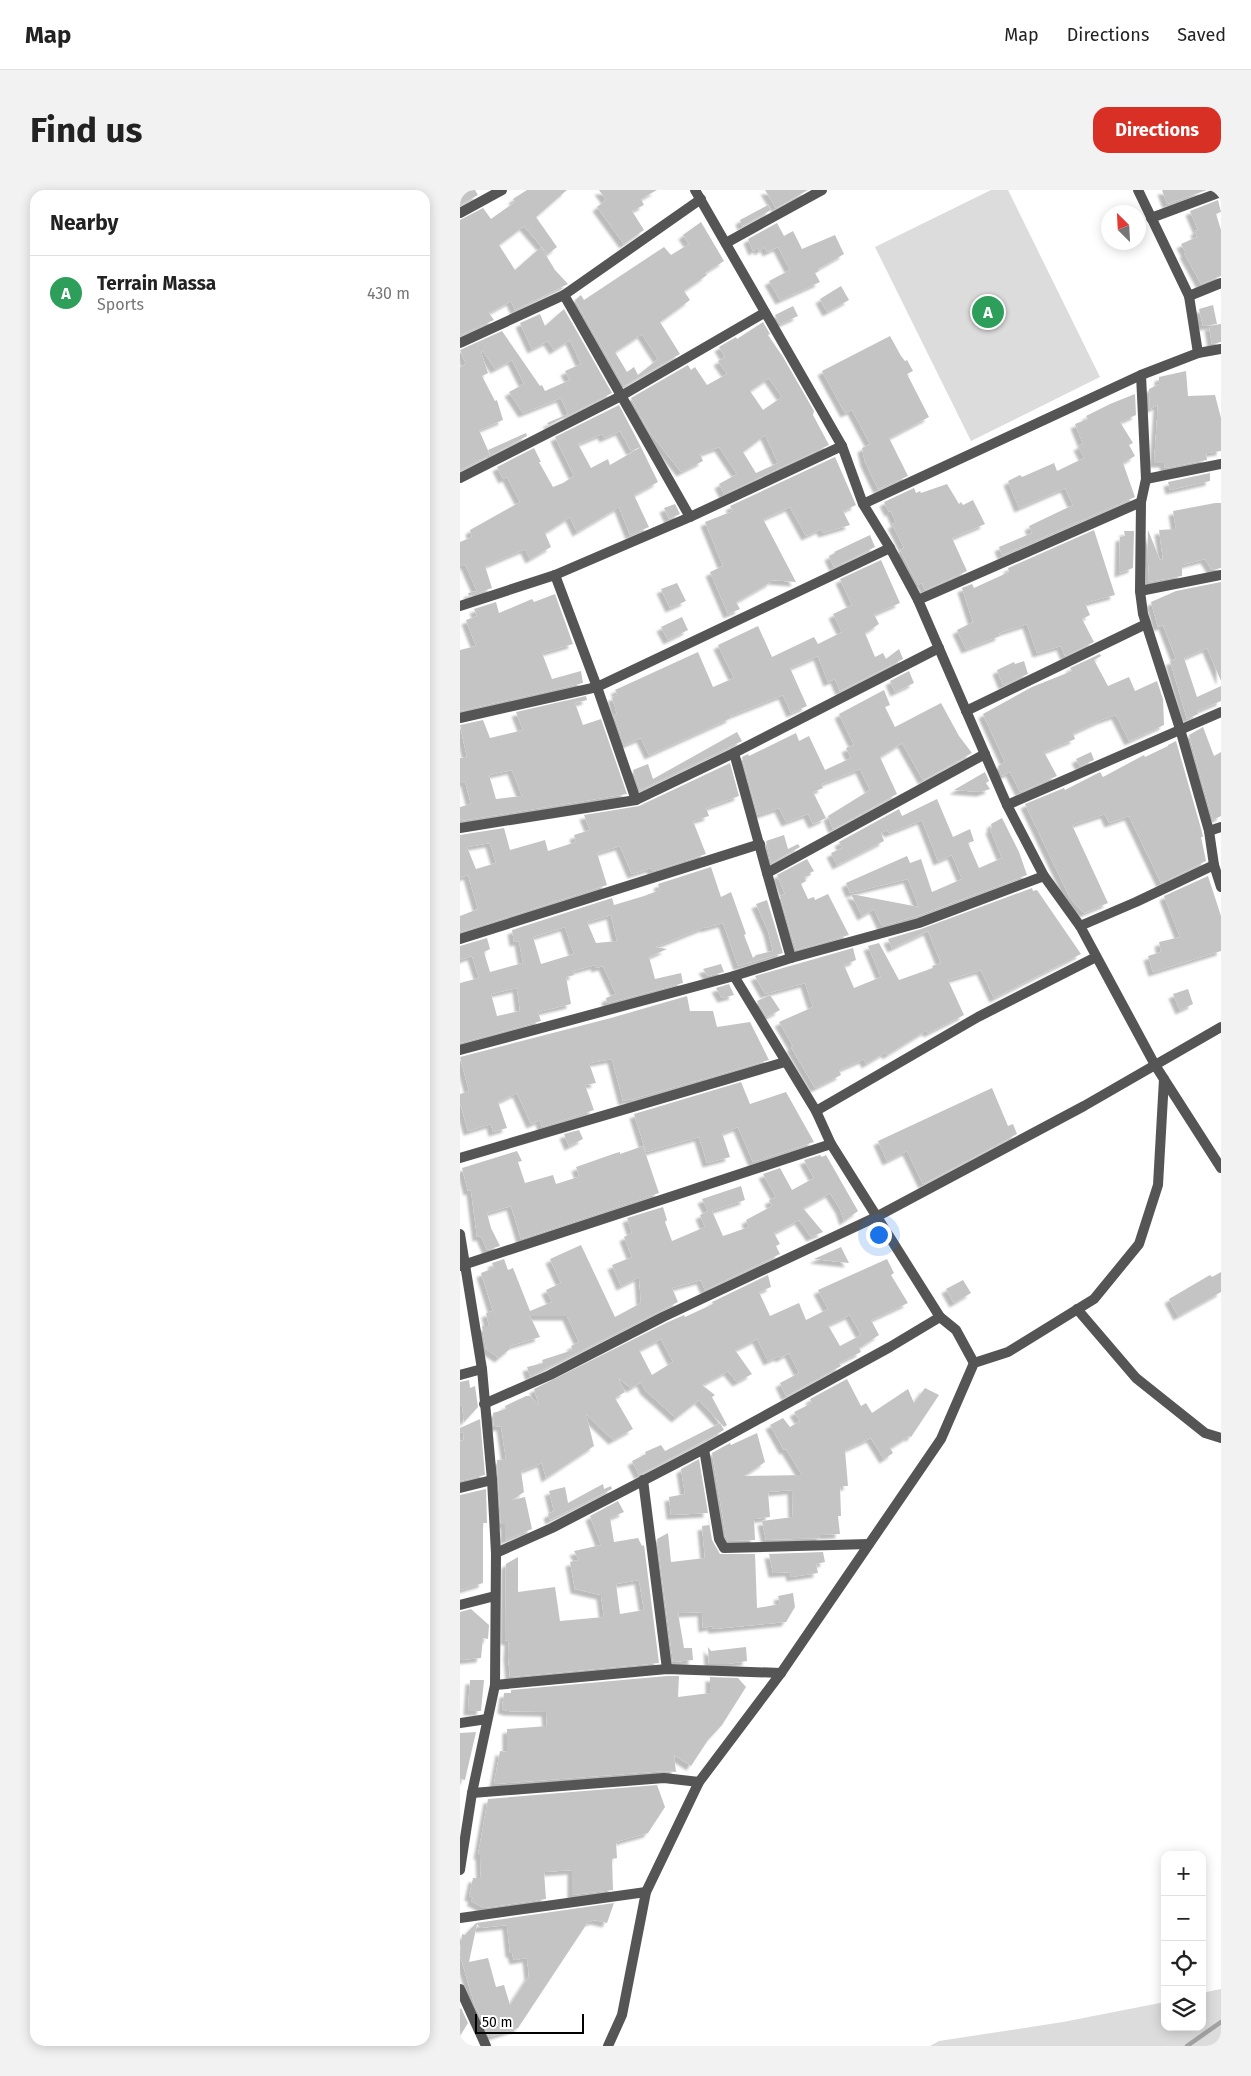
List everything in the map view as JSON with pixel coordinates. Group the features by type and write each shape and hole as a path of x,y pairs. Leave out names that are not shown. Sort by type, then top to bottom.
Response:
{"street":[{"path":"460,213 502,190"},
{"path":"726,243 822,190"},
{"path":"1138,190 1188,296 1198,353"},
{"path":"1151,218 1221,192"},
{"path":"460,343 564,295 698,195 842,446 863,504 890,548 918,600 1007,805 1044,876 1080,926 1155,1065 1221,1168"},
{"path":"1188,296 1221,283"},
{"path":"564,295 690,516"},
{"path":"460,478 621,396 764,312"},
{"path":"863,504 1141,376 1198,353 1221,349"},
{"path":"1141,376 1146,479 1141,502 1140,591 1146,624 1210,832 1214,865 1221,887"},
{"path":"460,606 555,574 690,516 842,446"},
{"path":"1146,479 1221,464"},
{"path":"918,600 1141,502"},
{"path":"460,718 598,687 890,548"},
{"path":"555,574 598,687 636,800"},
{"path":"1140,591 1221,575"},
{"path":"966,711 1146,624"},
{"path":"460,828 636,800 734,753 939,648"},
{"path":"1007,805 1221,712"},
{"path":"734,753 791,958"},
{"path":"767,873 985,754"},
{"path":"1210,832 1221,827"},
{"path":"460,939 760,844"},
{"path":"1080,926 1214,865"},
{"path":"460,1050 734,976 919,922 1044,876"},
{"path":"816,1111 978,1017 1096,957"},
{"path":"734,976 816,1111 831,1144 876,1217 940,1317 956,1330 974,1363"},
{"path":"484,1404 550,1375 663,1317 876,1217 1084,1106 1221,1027"},
{"path":"460,1158 785,1062"},
{"path":"608,2046 622,2015 646,1892 699,1782 781,1673 941,1439 974,1363 1008,1352 1094,1299 1139,1244 1158,1185 1164,1079"},
{"path":"462,1266 831,1144"},
{"path":"460,1234 462,1266 482,1369 492,1480 496,1552 495,1685 463,1836 460,1870"},
{"path":"1077,1309 1136,1378 1205,1432 1221,1438"},
{"path":"496,1552 552,1528 704,1449 881,1352 940,1317"},
{"path":"460,1376 482,1369"},
{"path":"704,1449 719,1539 724,1548 869,1544"},
{"path":"460,1488 492,1480"},
{"path":"643,1480 667,1669"},
{"path":"460,1605 495,1596"},
{"path":"495,1685 667,1669 781,1673"},
{"path":"460,1723 487,1719"},
{"path":"472,1793 664,1778 699,1782"},
{"path":"460,1918 646,1892"},
{"path":"460,1989 486,2046"}],"shaded area":[{"path":"991,190 1008,190 1100,377 971,441 875,247"},
{"path":"1221,1989 1221,2046 930,2046 939,2041 1063,2022 1161,2003 1161,2031 1206,2031 1206,1992"}],"building":[{"path":"460,190 475,190 478,195 460,205"},
{"path":"527,190 567,190 536,217 557,247 548,254 524,226 499,245 515,270 541,247 555,270 568,284 515,310 511,301 489,313 494,320 460,335 460,220 483,208 491,219 515,202 513,199"},
{"path":"599,190 657,190 641,199 644,205 632,211 644,230 624,244 597,207 606,200"},
{"path":"765,190 808,190 776,208"},
{"path":"1162,190 1207,190 1167,204"},
{"path":"1218,200 1221,212 1216,214 1221,230 1221,276 1201,284 1181,244 1197,237 1195,231 1198,230 1190,211"},
{"path":"768,205 771,210 742,226 740,220"},
{"path":"701,222 724,261 705,273 707,275 684,291 690,300 660,322 680,354 624,386 575,300 581,295 584,300 664,247 671,255 689,244 683,235","holes":["642,334 658,359 638,375 634,367 627,372 615,352"]},
{"path":"777,223 784,236 793,231 802,249 835,235 844,254 818,269 819,271 815,273 820,282 780,300 769,281 790,270 778,247 767,252 765,247 759,251 758,248 753,251 748,239"},
{"path":"841,286 849,300 827,312 820,299"},
{"path":"1213,305 1217,324 1203,326 1199,309"},
{"path":"793,306 798,316 780,324 775,315"},
{"path":"564,309 612,393 549,425 547,423 568,414 561,398 523,413 509,392 524,384 512,360 495,369 483,351 481,352 488,373 482,376 495,401 497,400 503,420 479,430 490,455 460,470 460,367 466,364 460,350 502,331 545,391 570,380 565,371 581,364 570,340 554,350 548,341 532,349 520,323 540,314 545,326"},
{"path":"763,322 770,334 768,335 814,411 813,415 829,445 724,494 719,484 737,474 719,447 700,454 703,461 681,472 648,430 631,398 688,365 691,370 695,367 707,385 727,374 718,361 725,357 719,347 736,337 737,339","holes":["769,378 782,397 763,410 750,391","765,435 778,463 756,473 743,452"]},
{"path":"1221,324 1221,342 1212,344 1209,326"},
{"path":"890,336 901,356 905,361 907,360 913,371 907,374 929,417 889,438 908,476 878,489 865,462 862,448 870,444 852,410 845,413 822,371"},
{"path":"1186,371 1188,396 1215,395 1221,418 1221,451 1206,453 1207,460 1165,468 1164,463 1154,463 1158,405 1150,409 1149,389 1159,384 1159,377"},
{"path":"1135,394 1136,415 1120,422 1133,443 1129,445 1135,456 1123,463 1135,497 1002,555 999,547 1032,533 1029,526 1073,505 1065,488 1019,508 1008,481 1054,463 1057,471 1084,458 1078,446 1083,444 1075,424 1088,419 1086,416 1110,404"},
{"path":"619,405 641,447 658,482 634,495 649,527 630,535 619,507 577,532 570,517 545,533 551,547 530,559 525,549 485,566 492,588 469,596 468,593 477,591 465,564 460,566 460,542 472,537 470,530 520,502 507,477 503,479 497,467 534,448 541,462 539,462 553,487 563,483 574,476 555,437","holes":["620,431 631,451 641,447 610,465 608,459 591,468 578,444 602,434 604,438"]},
{"path":"526,433 527,436 491,455 488,450"},
{"path":"835,457 856,505 843,511 850,525 823,533 821,529 806,536 790,507 763,519 796,582 771,580 771,582 736,602 740,609 728,614 710,572 723,566 705,522 733,511 730,506"},
{"path":"1210,473 1210,481 1170,490 1168,482"},
{"path":"947,484 959,504 961,502 963,505 973,500 985,524 952,538 967,571 925,590 922,583 918,585 900,550 904,548 892,524 896,523 891,511 889,512 884,502 914,488 916,493 920,491 921,493"},
{"path":"1221,503 1221,568 1212,570 1205,559 1182,565 1182,576 1148,582 1148,530 1160,560 1163,559 1159,530 1176,529 1173,511"},
{"path":"675,504 680,514 669,519 664,508"},
{"path":"1094,530 1115,595 1085,603 1090,615 1082,619 1094,642 1065,656 1061,646 1037,653 1027,624 999,633 1000,636 966,649 957,630 973,622 962,588 972,584 974,588 1009,572 1008,568"},
{"path":"1124,531 1134,531 1133,568 1119,573 1120,537 1125,536"},
{"path":"870,535 875,547 834,567 829,556"},
{"path":"881,560 900,603 874,614 879,624 865,633 875,657 883,653 886,659 899,649 903,659 840,691 835,679 828,682 818,656 790,668 807,706 791,713 783,695 730,716 731,718 649,755 641,738 624,745 614,715 617,714 612,697 618,695 615,690 698,652 713,687 734,678 718,645 758,626 772,657 814,637 818,644 842,632 833,614 852,605 840,579"},
{"path":"1221,582 1221,681 1207,648 1184,658 1197,697 1221,686 1221,701 1197,711 1198,714 1187,719 1170,661 1176,659 1163,625 1158,627 1151,602 1176,591"},
{"path":"677,583 686,601 670,608 661,589"},
{"path":"555,594 573,644 542,653 552,679 581,671 583,683 460,711 460,650 476,646 466,620 477,616 474,609 496,602 499,613 532,599 534,602"},
{"path":"682,617 688,630 668,640 661,627"},
{"path":"1100,654 1101,656 1094,660 1108,686 1129,677 1135,691 1157,681 1163,699 1164,725 1129,741 1116,715 1073,733 1075,739 1044,752 1057,776 1020,792 1010,772 1002,776 998,766 1005,762 983,714 1032,687 1072,671 1070,668"},
{"path":"1024,661 1028,674 1003,685 997,670 1014,662 1015,664"},
{"path":"909,671 914,683 895,692 890,681"},
{"path":"884,690 890,705 885,707 895,727 941,703 959,736 972,753 923,780 902,743 880,757 897,794 833,829 828,816 870,790 860,769 821,784 823,788 813,792 826,818 813,824 808,814 786,822 779,808 758,815 742,757 748,754 749,756 796,733 799,741 809,736 825,770 851,758 846,748 854,745 839,714"},
{"path":"586,696 587,700 575,703 583,725 601,719 627,794 460,821 460,807 471,804 465,781 460,783 460,758 467,757 460,725 483,720 490,738 523,730 516,712","holes":["512,770 522,796 496,799 489,775"]},
{"path":"1203,727 1214,756 1221,752 1221,816 1213,820 1189,735"},
{"path":"737,732 742,741 640,790 633,770 648,764 653,779"},
{"path":"1176,741 1202,832 1203,837 1201,837 1206,861 1161,883 1129,816 1109,823 1105,814 1072,825 1108,903 1084,913 1070,898 1025,804 1064,788 1065,790 1100,772 1103,777 1144,755 1145,757"},
{"path":"1091,752 1094,760 1080,766 1076,759"},
{"path":"730,763 739,796 706,808 709,816 693,821 706,854 653,871 651,868 632,874 620,846 597,853 607,885 460,932 460,916 478,909 468,875 460,878 460,835 504,828 510,850 545,840 548,851 576,842 574,835 590,830 584,815 639,806","holes":["490,843 496,863 476,869 467,847"]},
{"path":"985,772 989,781 986,783 990,789 981,792 954,790"},
{"path":"937,799 953,837 970,829 974,841 968,843 979,868 1002,858 990,829 992,828 991,824 1002,818 1019,852 1027,875 917,916 882,926 874,909 862,916 851,894 919,907 908,879 850,893 846,883 907,856 910,863 921,859 932,892 962,879 952,855 938,861 922,820 889,833 887,830 881,833 884,841 837,865 831,853 842,848 839,842 899,809 902,816"},
{"path":"784,835 788,849 798,844 800,847 771,863 766,841"},
{"path":"807,859 814,871 810,873 811,875 804,877 806,881 801,884 808,899 814,897 815,900 828,894 849,935 796,950 780,896 785,894 777,875"},
{"path":"711,867 721,897 731,892 753,958 756,955 773,951 768,931 756,904 767,900 783,953 738,966 723,923 705,927 655,947 667,949 649,957 655,979 681,973 683,983 607,1003 606,998 616,994 603,966 596,968 595,965 573,971 574,975 566,977 571,1004 538,1012 541,1021 460,1043 460,983 479,978 472,956 460,960 460,946 487,938 490,949 484,952 490,972 523,963 519,941 514,942 512,930 612,898 614,905 644,896 660,890 658,884","holes":["611,915 617,941 596,943 587,922","565,927 574,954 541,964 533,937","517,988 520,1011 497,1016 491,994"]},
{"path":"1208,876 1221,916 1221,951 1153,972 1148,956 1161,952 1159,942 1180,937 1164,896"},
{"path":"1032,888 1033,891 1037,890 1081,954 994,998 981,970 948,980 964,1015 928,1033 927,1030 887,1055 886,1052 866,1064 864,1059 839,1070 841,1075 815,1088 779,1022 813,1007 805,983 765,994 755,976 853,948 856,960 844,965 854,988 881,977 868,946 879,943 899,980 933,968 932,966 941,963 928,931 892,948 888,939 921,929"},
{"path":"721,964 724,972 708,976 703,969"},
{"path":"729,984 734,995 722,998 716,988"},
{"path":"1188,989 1193,1004 1180,1010 1173,994"},
{"path":"770,995 780,1010 767,1017 757,1001"},
{"path":"687,996 690,1011 713,1011 717,1027 750,1022 769,1060 623,1101 612,1059 589,1063 596,1083 585,1085 594,1110 542,1127 540,1120 531,1124 517,1093 498,1102 507,1128 493,1132 491,1124 468,1131 460,1103 460,1094 469,1091 460,1057 611,1018"},
{"path":"741,1082 750,1104 786,1092 814,1142 753,1162 738,1127 722,1133 730,1157 707,1163 699,1137 646,1152 634,1114"},
{"path":"992,1088 1008,1126 1013,1124 1017,1134 923,1184 907,1151 887,1161 878,1141"},
{"path":"579,1130 583,1139 569,1146 564,1134"},
{"path":"643,1146 659,1193 521,1239 511,1206 487,1213 491,1228 500,1246 487,1250 481,1236 477,1237 471,1190 468,1191 462,1168 517,1151 522,1161 518,1162 525,1183 553,1175 556,1184 578,1177 576,1167"},
{"path":"820,1155 822,1157 826,1155 858,1211 844,1221 840,1209 830,1193 803,1208 823,1232 811,1237 799,1220 774,1233 780,1244 776,1246 780,1254 705,1290 701,1280 672,1288 678,1302 530,1376 527,1367 543,1363 542,1360 573,1350 571,1346 579,1342 567,1316 530,1316 540,1337 510,1346 511,1348 499,1358 486,1349 482,1326 489,1326 486,1313 493,1311 481,1273 494,1268 492,1263 504,1259 508,1270 513,1268 530,1311 552,1302 546,1290 561,1283 550,1259 581,1245 615,1317 641,1303 639,1277 621,1286 612,1265 632,1257 624,1237 632,1233 627,1218 663,1207 667,1220 665,1222 672,1241 705,1227 700,1215 708,1211 702,1199 741,1186 745,1200 712,1211 723,1236 749,1227 746,1220 772,1206 769,1200 776,1197 763,1174 780,1168 792,1190 814,1178 804,1160"},
{"path":"841,1247 849,1263 814,1259"},
{"path":"887,1259 894,1273 891,1275 908,1303 871,1320 879,1335 859,1348 861,1352 839,1363 841,1366 786,1396 780,1383 799,1373 789,1353 768,1361 757,1339 735,1350 752,1374 737,1382 728,1371 702,1385 715,1395 712,1397 727,1425 724,1427 699,1400 676,1418 645,1390 641,1382 631,1388 618,1378 625,1392 615,1398 633,1429 613,1440 586,1414 594,1446 546,1478 542,1463 521,1471 524,1492 512,1500 525,1497 532,1529 505,1540 505,1524 501,1524 497,1460 506,1459 501,1426 494,1427 493,1413 506,1409 505,1406 526,1396 530,1396 539,1405 534,1389 666,1323 684,1315 685,1317 713,1304 712,1302 768,1275 771,1287 759,1292 770,1316 799,1303 806,1320 828,1309 818,1290","holes":["850,1315 861,1335 840,1346 828,1325","661,1339 673,1362 652,1375 639,1350"]},
{"path":"1221,1272 1221,1292 1178,1316 1169,1299 1210,1275 1212,1277"},
{"path":"963,1280 971,1293 954,1303 946,1289"},
{"path":"847,1379 861,1406 866,1403 872,1413 908,1389 914,1403 925,1388 939,1395 911,1437 909,1436 890,1448 893,1453 884,1459 871,1438 845,1450 848,1486 840,1486 841,1516 838,1516 840,1534 821,1535 821,1538 766,1540 762,1521 793,1517 792,1490 768,1492 770,1517 754,1519 755,1540 728,1541 712,1453 730,1443 731,1445 757,1433 765,1462 744,1476 802,1475 786,1449 784,1450 770,1425 783,1418 790,1427 800,1421 794,1412 812,1403 810,1399"},
{"path":"469,1380 470,1388 475,1386 478,1407 464,1422 462,1405 460,1406 460,1382"},
{"path":"480,1419 485,1475 460,1481 460,1441 464,1440 463,1432 460,1433 460,1428"},
{"path":"720,1423 724,1430 639,1475 632,1461 646,1454 645,1452 661,1445 665,1451"},
{"path":"699,1459 708,1513 671,1515 669,1497 685,1494 681,1469"},
{"path":"603,1484 604,1489 611,1486 612,1489 550,1520 548,1514 554,1511 549,1491 565,1487 568,1503"},
{"path":"486,1489 487,1523 483,1523 483,1583 460,1590 460,1495"},
{"path":"618,1501 624,1512 610,1518 614,1542 638,1538 642,1546 644,1545 659,1663 510,1677 509,1641 505,1640 506,1564 518,1557 518,1592 555,1587 560,1621 604,1617 601,1595 575,1589 570,1562 579,1560 574,1551 601,1545 590,1516","holes":["639,1580 644,1610 620,1614 616,1584"]},
{"path":"708,1516 712,1540 720,1554 755,1554 757,1608 780,1604 778,1596 793,1593 795,1607 786,1622 713,1629 712,1626 703,1628 702,1612 678,1613 684,1648 692,1648 693,1660 673,1662 657,1539 668,1533 671,1562 705,1558 702,1526 709,1525"},
{"path":"823,1552 825,1562 816,1564 818,1573 791,1577 790,1572 773,1573 769,1554"},
{"path":"471,1609 489,1625 488,1639 483,1638 481,1658 460,1660 460,1612"},
{"path":"708,1647 711,1651 746,1647 747,1661 709,1664"},
{"path":"679,1676 678,1697 710,1693 710,1677 738,1678 746,1687 722,1725 708,1740 691,1766 674,1755 676,1772 664,1771 494,1784 500,1751 507,1752 507,1729 547,1726 546,1712 508,1711 502,1709 504,1693 511,1693 511,1690"},
{"path":"470,1680 484,1680 481,1711 468,1711"},
{"path":"476,1732 465,1780 460,1779 460,1733"},
{"path":"657,1785 665,1807 648,1833 616,1842 617,1858 612,1859 613,1890 572,1895 572,1870 544,1872 546,1899 484,1908 471,1901 473,1898 469,1896 473,1878 481,1878 480,1855 478,1855 488,1799"},
{"path":"614,1903 607,1923 595,1920 588,1922 518,2028 489,2037 474,2003 460,1955 462,1934 465,1935 476,1923","holes":["477,1924 480,1928 507,1925 510,1953 512,1953 514,1960 527,1958 529,1976 510,2005 504,1985 496,1987 488,1958 469,1962"]},
{"path":"460,2009 468,2023 460,2036"}],"waterway":[{"path":"1187,2046 1221,2022"}],"place":[{"name":"Terrain Massa","path":"988,312"}]}
